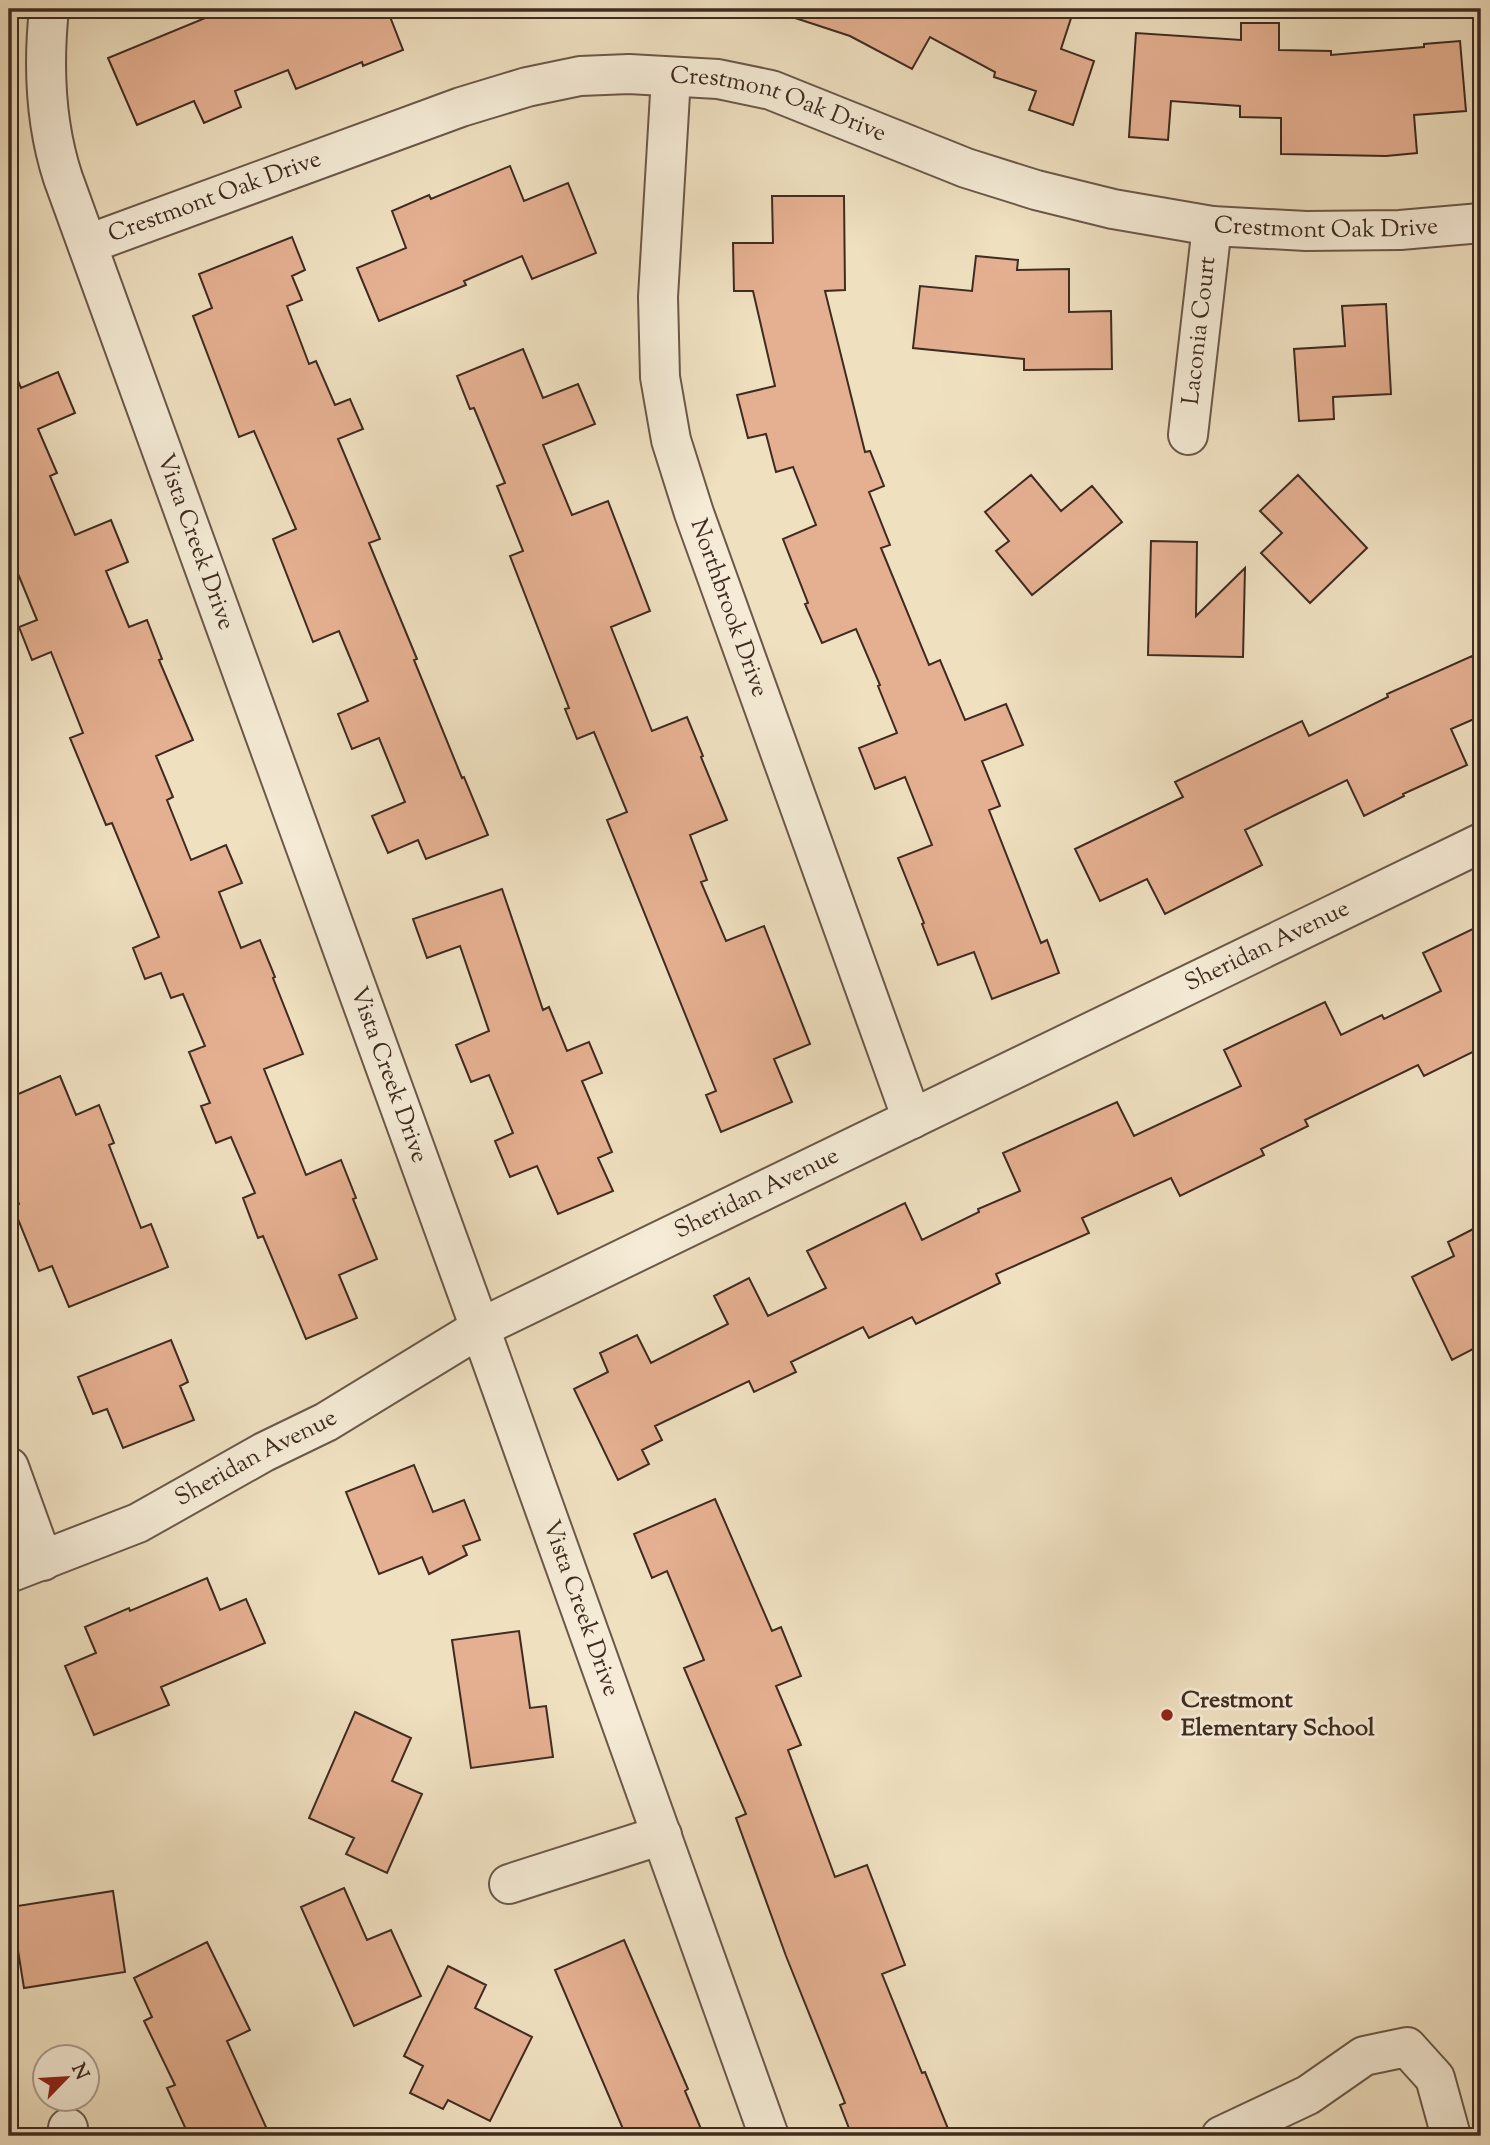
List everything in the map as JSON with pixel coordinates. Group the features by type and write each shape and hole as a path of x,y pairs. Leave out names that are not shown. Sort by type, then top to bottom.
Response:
{"street":[{"name":"Vista Creek Drive","path":"50,9 45,48 46,94 55,154 769,2136"},
{"name":"Crestmont Oak Drive","path":"88,244 461,107 527,87 580,76 629,74 718,79 771,90 966,168 1036,190 1113,209 1212,226 1306,231 1400,230 1481,223"},
{"name":"Northbrook Drive","path":"671,77 658,297 660,377 671,440 694,513 912,1119"},
{"name":"Laconia Court","path":"1188,435 1212,226"},
{"name":"Sheridan Avenue","path":"26,1567 138,1523 264,1452 326,1422 480,1328 1481,844"},
{"path":"9,1466 26,1567"},
{"path":"509,1884 662,1835"},
{"path":"1221,2136 1308,2095 1364,2056 1407,2047 1435,2078 1451,2136"}],"building":[{"path":"227,9 387,9 403,50 363,66 362,62 296,89 288,70 235,91 241,107 204,123 194,101 137,125 108,58"},
{"path":"787,9 1074,9 1061,49 1094,61 1073,125 1029,110 1036,91 994,77 995,72 930,37 912,69 850,36 786,15"},
{"path":"1241,23 1279,23 1279,50 1331,51 1331,55 1460,41 1466,111 1414,115 1417,153 1386,156 1281,154 1281,118 1240,117 1240,106 1171,101 1168,140 1129,137 1136,33 1241,40"},
{"path":"510,166 524,201 568,183 596,253 532,279 522,256 464,281 466,285 379,321 357,268 406,248 392,211 429,195 431,199"},
{"path":"772,196 844,196 845,290 825,291 865,452 870,451 884,486 869,492 890,545 881,548 929,665 940,660 965,720 1006,704 1023,745 982,761 1000,806 989,810 1041,943 1047,940 1059,973 992,999 974,952 938,965 898,858 932,845 905,777 875,789 859,748 897,733 878,686 880,685 856,629 822,643 805,604 808,603 783,539 816,525 793,467 776,472 766,434 748,438 737,395 775,386 753,291 734,291 733,243 773,243"},
{"path":"292,237 305,270 292,276 302,300 287,306 309,364 316,361 335,405 350,399 363,429 338,439 380,539 369,543 462,778 464,777 488,835 426,859 418,840 388,853 372,816 405,802 379,738 352,749 338,714 368,701 339,631 313,642 273,539 296,529 254,431 239,437 193,316 212,308 199,274"},
{"path":"976,256 1018,260 1017,270 1069,269 1069,312 1111,311 1112,369 1024,370 1024,359 913,348 920,286 972,291"},
{"path":"1386,304 1391,394 1333,397 1334,419 1299,421 1294,349 1345,346 1342,306"},
{"path":"523,349 543,398 578,384 595,424 543,445 572,515 608,501 650,611 611,627 652,731 687,717 727,820 690,835 707,880 701,882 726,941 764,926 810,1044 774,1059 792,1102 721,1132 706,1095 716,1091 607,820 627,812 594,732 577,739 565,709 569,708 510,556 523,551 497,486 505,483 474,408 470,409 457,376"},
{"path":"9,360 21,388 58,372 75,413 38,429 57,473 50,476 75,535 111,520 128,562 106,571 129,627 147,620 162,659 159,660 193,740 156,756 173,797 167,800 191,860 226,845 242,883 219,892 241,948 260,940 303,1054 264,1069 306,1175 341,1160 377,1259 339,1275 357,1318 306,1339 263,1236 258,1238 243,1198 255,1193 231,1137 216,1143 201,1106 210,1103 189,1052 205,1046 183,994 171,998 161,973 145,979 133,948 159,937 112,823 106,825 70,738 83,733 51,652 32,660 19,627 37,620 9,552"},
{"path":"1031,475 1061,511 1092,486 1122,522 1032,595 996,551 1009,541 985,512"},
{"path":"1298,475 1367,548 1310,603 1261,553 1282,533 1260,511"},
{"path":"1151,541 1197,542 1196,616 1245,568 1243,657 1148,655"},
{"path":"1472,656 1481,677 1481,716 1451,729 1467,765 1403,794 1404,796 1364,816 1347,780 1275,815 1245,830 1262,865 1165,914 1147,879 1100,901 1075,849 1183,797 1175,782 1302,721 1309,736 1388,697 1387,694"},
{"path":"502,889 543,1010 549,1007 567,1051 589,1042 602,1073 582,1081 612,1152 598,1158 613,1191 558,1214 537,1166 510,1177 495,1141 513,1133 489,1075 471,1082 456,1045 489,1031 460,946 427,958 413,919"},
{"path":"1481,925 1481,1048 1424,1076 1418,1065 1305,1120 1308,1126 1261,1149 1264,1155 1180,1196 1171,1178 1082,1218 1089,1233 996,1274 1000,1283 916,1324 912,1317 869,1338 863,1327 791,1362 796,1372 754,1392 749,1381 655,1426 662,1440 642,1450 649,1464 618,1480 574,1389 608,1372 600,1353 637,1335 651,1363 728,1324 714,1296 749,1278 768,1316 826,1288 807,1251 905,1203 922,1240 979,1212 978,1209 1020,1191 1003,1153 1117,1102 1134,1136 1241,1086 1224,1050 1325,1002 1341,1035 1382,1015 1384,1019 1441,991 1423,953"},
{"path":"60,1076 76,1115 99,1105 114,1143 109,1145 141,1228 151,1224 168,1267 69,1307 52,1266 39,1271 13,1207 19,1204 9,1179 9,1098"},
{"path":"1481,1225 1481,1345 1452,1360 1412,1277 1454,1256 1448,1242"},
{"path":"171,1340 188,1382 180,1386 194,1420 123,1448 107,1409 93,1414 78,1377"},
{"path":"414,1465 433,1512 464,1500 480,1540 463,1546 467,1555 429,1574 422,1557 379,1574 346,1492"},
{"path":"715,1499 772,1631 781,1627 801,1676 776,1686 801,1745 788,1750 835,1877 867,1865 905,1965 882,1974 951,2136 852,2136 840,2105 845,2103 786,1956 736,1818 746,1814 684,1668 704,1660 667,1571 652,1578 634,1534"},
{"path":"207,1578 220,1610 246,1599 265,1643 161,1687 169,1705 94,1735 65,1666 96,1653 85,1627"},
{"path":"519,1631 530,1708 546,1706 553,1757 471,1768 452,1640"},
{"path":"355,1712 411,1738 392,1781 422,1794 387,1873 346,1854 354,1838 309,1818"},
{"path":"344,1888 367,1940 391,1930 421,1996 354,2026 301,1907"},
{"path":"113,1891 125,1972 24,1988 11,1907"},
{"path":"624,1940 688,2089 685,2091 704,2136 626,2136 555,1970"},
{"path":"207,1942 250,2030 227,2041 270,2136 189,2136 167,2088 175,2085 144,2021 152,2017 134,1978"},
{"path":"448,1966 486,1985 475,2008 532,2037 490,2121 448,2100 443,2109 410,2093 423,2066 404,2056"}],"place":[{"name":"Crestmont Elementary School","path":"1167,1715"}]}
